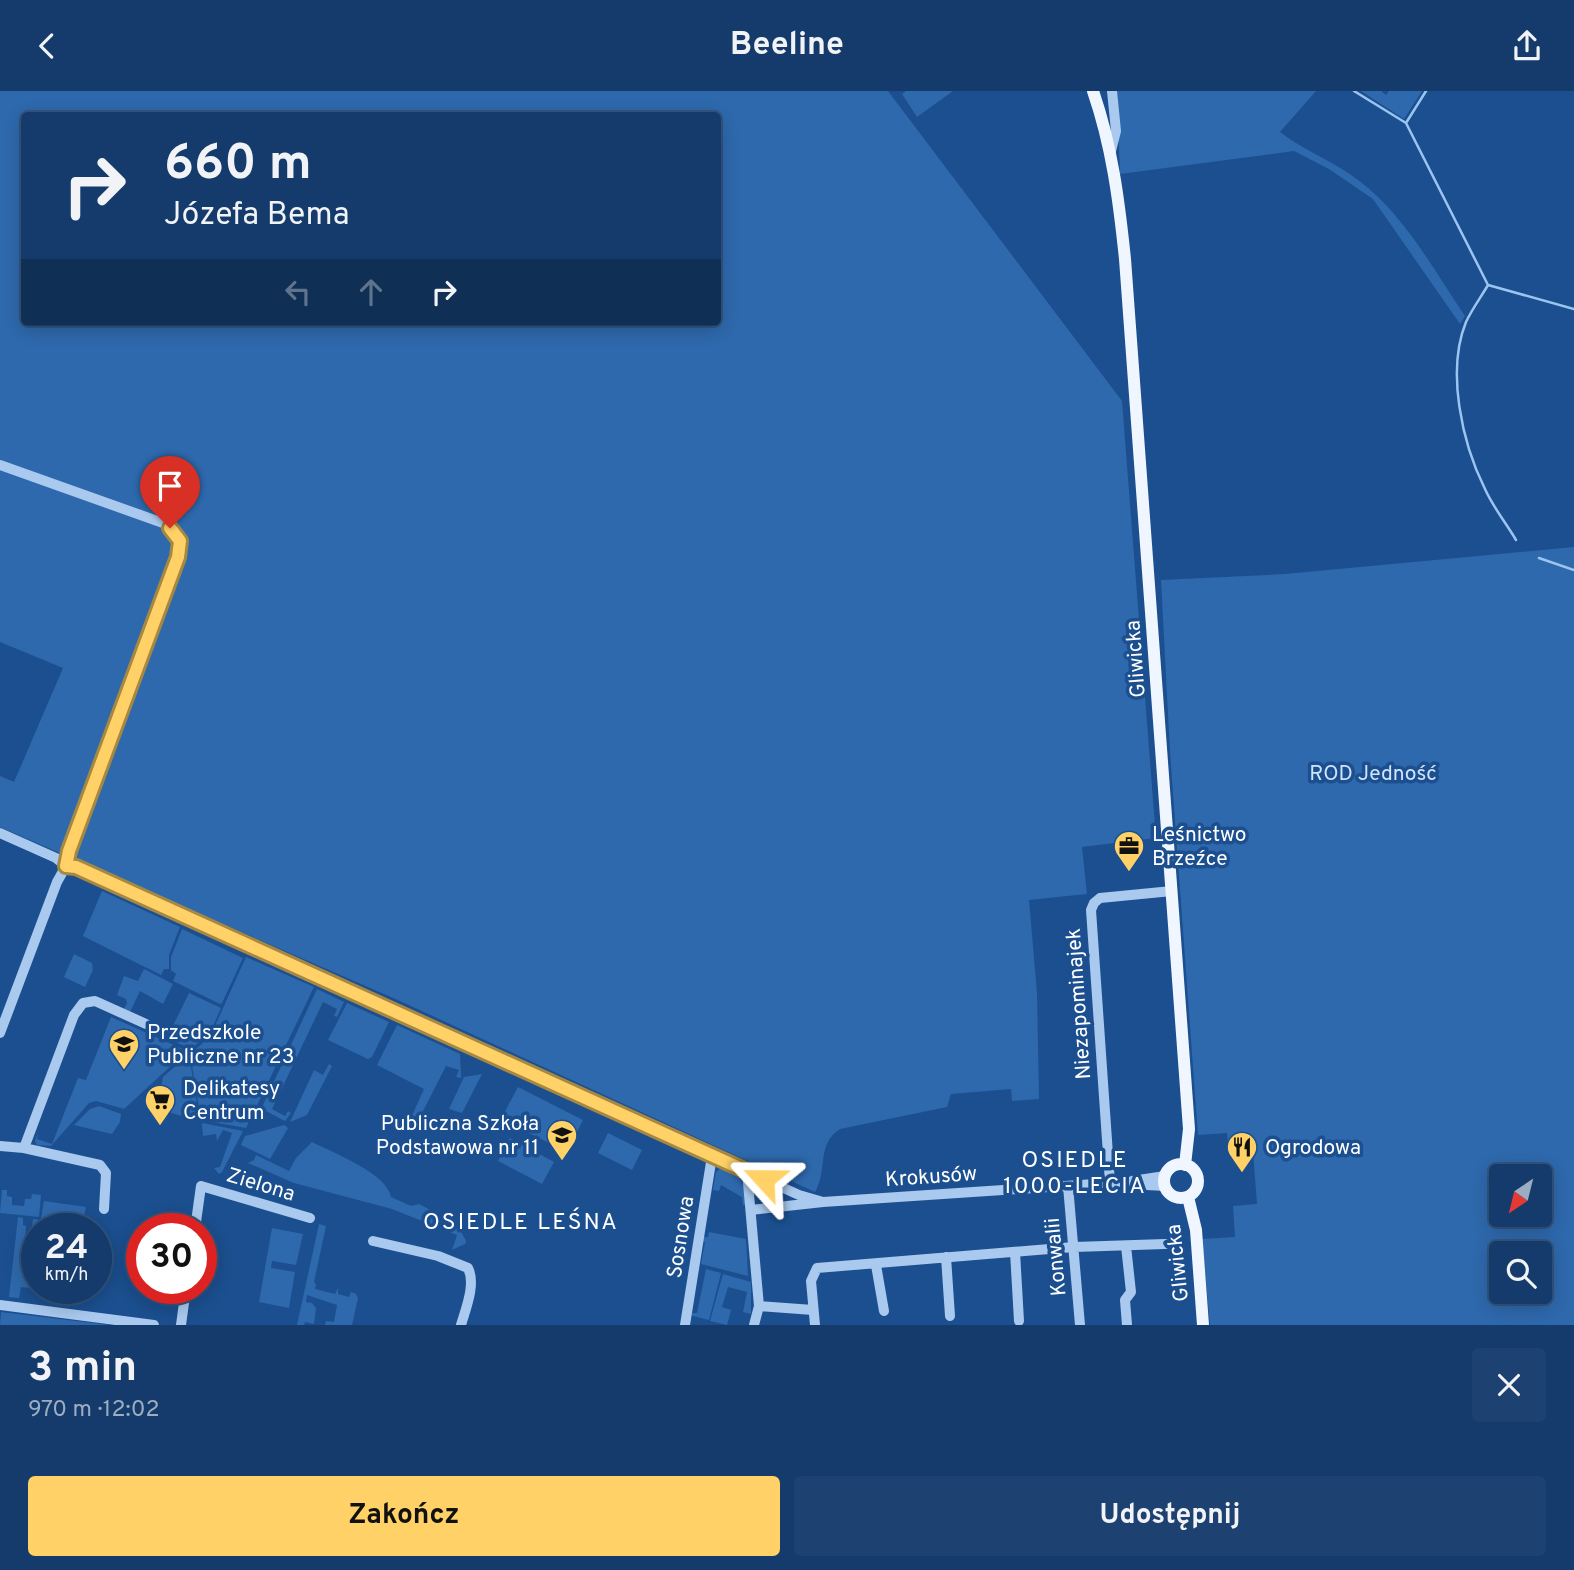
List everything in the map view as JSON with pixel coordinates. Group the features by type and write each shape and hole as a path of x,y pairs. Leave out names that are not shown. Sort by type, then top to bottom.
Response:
{"main road":[{"name":"Gliwicka","path":"1093,91 1111,152 1119,198 1125,267 1189,1129 1185,1165"},
{"path":"1185,1165 1195,1172 1198,1181 1195,1191 1188,1197 1174,1197 1165,1181 1174,1167 1185,1165"},
{"name":"Gliwicka","path":"1188,1197 1196,1230 1203,1325"}],"street":[{"name":"Gliwicka","path":"1111,152 1116,131 1112,91"},
{"path":"0,465 163,523 180,541 178,557 69,851 66,866 57,882 0,1033"},
{"path":"0,833 56,858 66,866 87,871 747,1172 799,1195 823,1202"},
{"name":"Niezapominajek","path":"1110,1182 1091,909 1100,898 1172,891"},
{"path":"24,1148 74,1015 83,1003 95,1001 146,1024"},
{"path":"0,1146 24,1148 100,1165 106,1173 104,1209"},
{"name":"Sosnowa","path":"685,1325 712,1156"},
{"path":"747,1172 759,1306 754,1325"},
{"name":"Krokusów","path":"751,1210 823,1202 1110,1182 1165,1181"},
{"name":"Zielona","path":"197,1213 201,1186 310,1218"},
{"name":"Konwalii","path":"1068,1186 1080,1325"},
{"path":"373,1241 439,1256 468,1268 471,1272 469,1300 461,1325"},
{"path":"815,1325 811,1281 817,1268 1074,1247 1165,1244"},
{"path":"1126,1246 1131,1292 1125,1300 1126,1325"},
{"path":"1016,1252 1019,1321"},
{"path":"946,1257 950,1316"},
{"path":"876,1265 884,1311"},
{"path":"181,1325 184,1304"},
{"path":"0,1305 153,1325"},
{"path":"759,1306 813,1310"}],"green space":[{"path":"0,91 888,91 1122,401 1156,838 1082,847 1087,894 1029,900 1037,993 1039,1099 1012,1101 1011,1089 951,1094 947,1107 840,1129 828,1142 815,1192 400,1001 0,827 0,776 14,782 63,668 0,642"},
{"path":"906,91 953,91 917,117 902,94"},
{"path":"1117,91 1316,91 1280,132 1349,173 1390,209 1417,243 1465,316 1460,324 1373,199 1329,169 1294,151 1120,174"},
{"path":"1361,91 1381,91 1386,95 1389,91 1422,91 1404,119"},
{"name":"ROD Jedność","path":"1574,547 1574,1325 1210,1325 1202,1239 1235,1237 1233,1206 1257,1204 1253,1152 1229,1153 1227,1133 1198,1135 1170,752 1161,580 1285,574"},
{"path":"102,891 180,927 169,955 169,969 164,969 161,975 83,936"},
{"path":"182,929 243,958 222,1003 173,981 176,974 171,970 171,957"},
{"path":"74,954 92,963 93,970 85,987 64,977"},
{"path":"246,957 314,987 246,1128 201,1120 190,1054 210,1037"},
{"path":"144,969 173,984 163,1004 140,991 130,1012 124,1009 126,999 117,995 124,976 138,981"},
{"path":"317,989 344,1002 337,1017 334,1016 337,1009 323,1002 272,1109 285,1116 288,1111 291,1113 285,1121 264,1110 263,1105"},
{"path":"189,993 221,1008 210,1033 191,1049 167,1038"},
{"path":"347,1003 389,1022 372,1057 368,1059 328,1040"},
{"name":"Przedszkole Publiczne nr 23","path":"111,1017 187,1051 124,1109 96,1101 89,1103 51,1146 37,1145 35,1141 38,1133 37,1139 52,1144 78,1078 86,1080"},
{"path":"397,1025 460,1054 461,1078 456,1077 459,1070 446,1066 417,1123 428,1129 410,1120 424,1089 377,1065"},
{"path":"189,1054 199,1118 196,1120 157,1109 163,1077"},
{"path":"329,1064 332,1066 307,1115 290,1122 314,1070 323,1075"},
{"path":"482,1074 462,1113 449,1109 464,1077"},
{"path":"518,1087 583,1120 567,1152 501,1119"},
{"path":"99,1106 121,1114 120,1122 112,1134 74,1125 90,1109"},
{"path":"202,1123 243,1131 219,1174 214,1168 220,1167 232,1133 223,1130 217,1141 216,1134 203,1136"},
{"path":"433,1123 436,1125 433,1132 429,1130"},
{"path":"284,1125 288,1128 270,1159 241,1145 245,1136"},
{"path":"608,1133 642,1150 632,1170 598,1153"},
{"path":"510,1138 554,1162 542,1184 498,1161"},
{"path":"312,1142 370,1172 387,1188 391,1197 411,1206 419,1204 457,1224 465,1244 452,1250 457,1235 392,1209 294,1183 248,1163 254,1160 256,1155 289,1171 296,1158"},
{"path":"721,1168 738,1176 746,1205 743,1205 742,1197 721,1185 719,1191 713,1190 716,1172"},
{"path":"2,1190 7,1190 7,1196 12,1197 12,1205 24,1206 25,1199 31,1199 32,1194 41,1195 39,1213 21,1213 21,1215 0,1213"},
{"path":"44,1201 86,1207 85,1213 42,1213"},
{"path":"18,1217 21,1218 21,1287 19,1298 9,1297"},
{"path":"319,1224 326,1226 314,1282 315,1289 335,1294 338,1288 338,1294 349,1297 351,1292 356,1294 358,1298 352,1325 325,1325 326,1321 334,1322 337,1305 307,1295 306,1302 312,1303 316,1308 314,1324 305,1322 304,1325 297,1325"},
{"path":"272,1228 303,1234 296,1265 272,1261 271,1268 295,1272 289,1308 259,1302"},
{"path":"709,1232 746,1239 748,1276 701,1264 705,1242 702,1241 703,1237 708,1237"},
{"path":"706,1269 721,1273 709,1320 690,1313 697,1313"},
{"path":"723,1274 751,1282 751,1314 743,1312 747,1292 728,1287 722,1307 731,1310 727,1325 710,1321"},
{"path":"1,1312 110,1325 0,1325"}],"waterway":[{"path":"1354,91 1406,123"},
{"path":"1426,91 1406,123 1488,285 1574,309"},
{"path":"1488,285 1468,317 1460,341 1457,362 1459,407 1477,471 1492,502 1516,540"},
{"path":"1539,558 1574,570"}],"place":[{"name":"Leśnictwo Brzeźce","path":"1129,873"},
{"name":"Przedszkole Publiczne nr 23","path":"124,1071"},
{"name":"Delikatesy Centrum","path":"160,1127"},
{"name":"Publiczna Szkoła Podstawowa nr 11","path":"562,1162"},
{"name":"Ogrodowa","path":"1242,1174"}],"district":[{"name":"OSIEDLE 1000-LECIA","path":"1075,1172"},
{"name":"OSIEDLE LEŚNA","path":"521,1221"}],"route":[{"path":"170,528 180,541 181,549 69,851 66,866 76,867 764,1179"}]}
